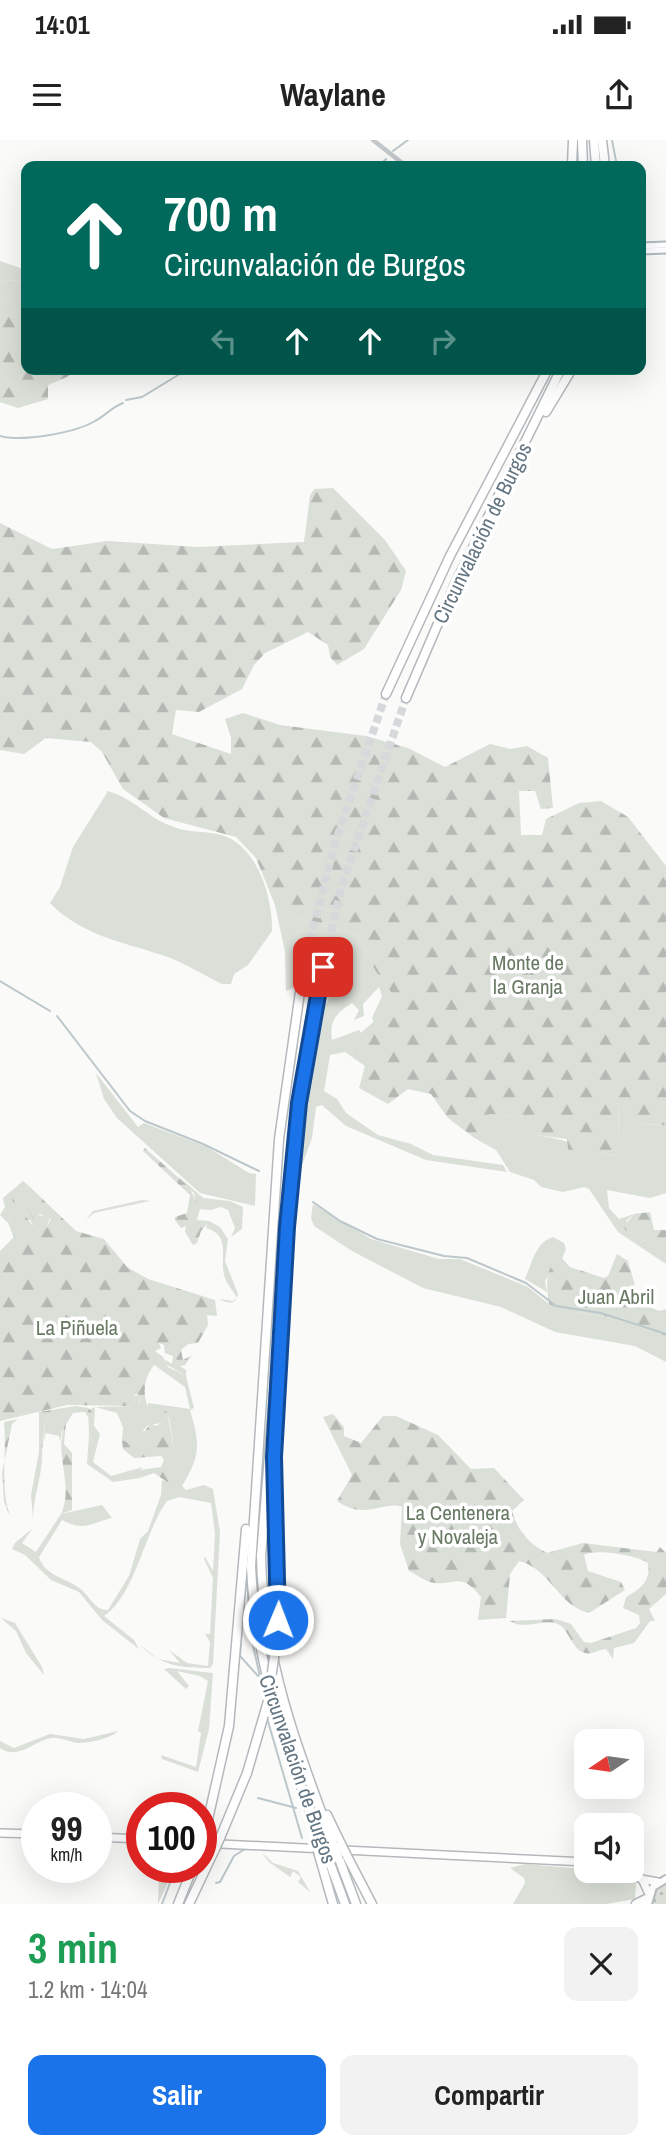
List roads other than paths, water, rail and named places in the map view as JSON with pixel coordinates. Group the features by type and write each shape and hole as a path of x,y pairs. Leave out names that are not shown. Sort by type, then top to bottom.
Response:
{"highway":[{"path":"572,140 572,161"},
{"path":"582,140 583,161"},
{"path":"594,140 596,161"},
{"path":"602,140 604,161"},
{"path":"485,489 538,375"},
{"name":"Circunvalación de Burgos","path":"386,694 450,556 545,375"},
{"name":"Circunvalación de Burgos","path":"406,698 455,584 558,375"},
{"path":"519,455 568,375"},
{"name":"Circunvalación de Burgos","path":"304,964 281,1109 251,1521 251,1585 260,1656 275,1715 323,1855 345,1904"},
{"name":"Circunvalación de Burgos","path":"323,967 299,1103 261,1556 267,1637 281,1698 342,1856 356,1904"},
{"path":"189,1904 247,1773 268,1701 278,1629 274,1457 286,1248"},
{"path":"214,1792 229,1726 249,1503 259,1431"},
{"path":"0,1833 21,1834"},
{"path":"217,1843 574,1861"},
{"path":"323,1855 332,1904"},
{"path":"342,1856 370,1904"},
{"path":"644,1879 662,1881"},
{"path":"178,1904 187,1883"},
{"path":"635,1904 648,1899"}],"main road":[{"path":"646,246 666,248"},
{"path":"646,250 666,248"},
{"path":"648,1899 662,1881"}],"street":[{"path":"373,140 400,161"}],"waterway":[{"path":"393,151 408,140"},
{"path":"612,140 616,161"},
{"path":"126,400 142,397 178,375"},
{"path":"0,436 21,438 62,433 95,421 123,403"},
{"path":"0,981 50,1011"},
{"path":"57,1016 130,1111 145,1121 203,1144 259,1171"},
{"path":"313,1202 340,1221 377,1239 444,1256 467,1258 526,1283 556,1306 601,1313 666,1334"},
{"path":"246,1573 252,1641 265,1699"},
{"path":"243,1606 240,1656 259,1677"},
{"path":"267,1718 302,1838"},
{"path":"258,1798 296,1808"},
{"path":"217,1883 220,1882 234,1856 245,1849"},
{"path":"162,1904 170,1883"}],"tunnel":[{"path":"304,964 335,843 386,694"},
{"path":"323,967 341,888 406,698"}],"park label":[{"name":"Monte de la Granja","path":"528,974"},
{"name":"Juan Abril","path":"616,1296"},
{"name":"La Piñuela","path":"77,1327"},
{"name":"La Centenera y Novaleja","path":"458,1524"}]}
